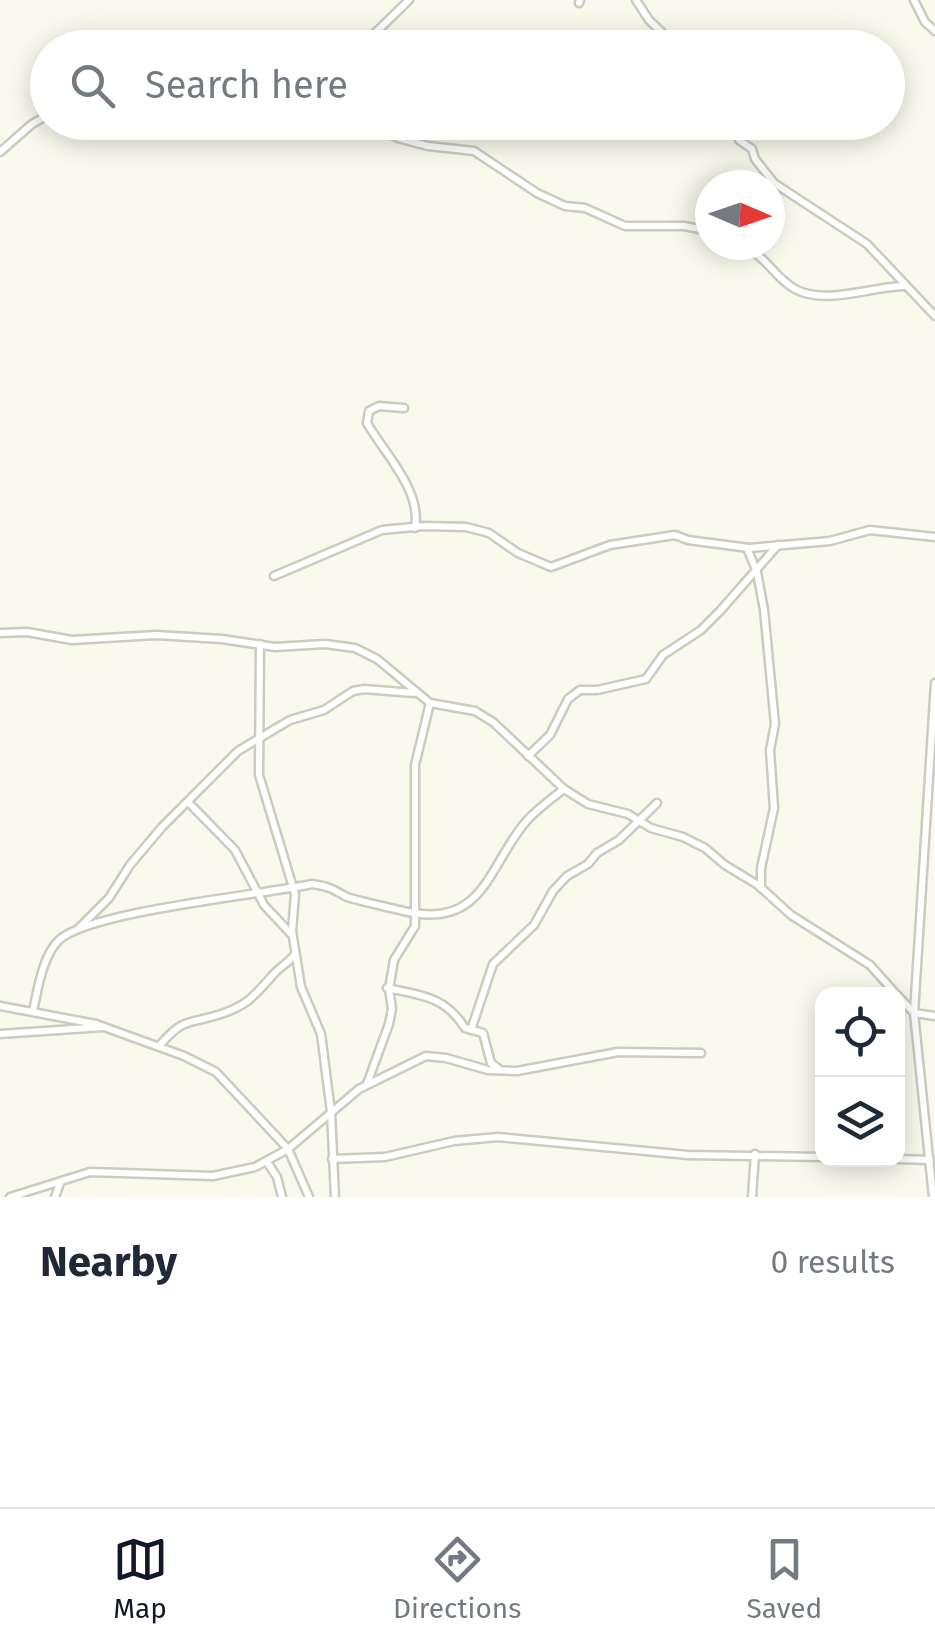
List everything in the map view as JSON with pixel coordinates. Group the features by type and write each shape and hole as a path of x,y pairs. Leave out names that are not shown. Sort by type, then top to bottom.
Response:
{"street":[{"path":"378,30 409,0"},
{"path":"636,0 659,30"},
{"path":"914,0 935,32"},
{"path":"0,152 30,126"},
{"path":"406,140 474,151 537,193 625,226 695,228"},
{"path":"739,140 752,149 774,182 867,244 935,316"},
{"path":"766,260 794,289 809,294 827,296 880,286 906,286"},
{"path":"404,408 376,407 368,413 367,423 394,463 418,524"},
{"path":"274,576 313,562 348,542 390,528 418,524 477,529 551,567 602,547 676,534 688,540 747,548 848,538 870,530 935,537"},
{"path":"528,756 556,726 568,700 580,690 646,679 664,655 700,630 779,544"},
{"path":"747,548 757,572 764,610 775,724 770,750 774,808 761,868 761,888"},
{"path":"0,632 72,640 156,635 286,648 315,644 355,648 377,659 414,694 430,703 481,714 501,727 564,789 588,804 624,812 696,842 791,914 870,965 890,987"},
{"path":"260,644 258,774 296,898 292,934 302,991 321,1034 331,1112 334,1194"},
{"path":"933,1197 914,1013 935,683"},
{"path":"33,1011 37,985 58,941 78,929 109,898 162,827 228,761 290,720 324,710 353,691 364,688 414,694"},
{"path":"367,1084 390,1024 388,989 394,960 416,926 415,764 430,703"},
{"path":"78,929 126,916 316,884 337,888 348,897 415,913 448,914 466,905 495,873 523,825 564,789"},
{"path":"189,802 235,850 268,910 292,934"},
{"path":"471,1030 494,964 534,925 552,891 588,864 596,853 619,840 657,803"},
{"path":"159,1046 175,1027 224,1013 258,995 296,954"},
{"path":"388,989 425,994 456,1016 465,1028 484,1033 491,1063 504,1071"},
{"path":"905,1003 914,1013 935,1016"},
{"path":"0,1006 106,1027 216,1072 288,1148 309,1197"},
{"path":"0,1034 106,1027"},
{"path":"10,1197 105,1171 213,1176 241,1172 288,1148 367,1084 431,1056 504,1071 530,1070 618,1052 701,1053"},
{"path":"332,1159 385,1157 454,1141 498,1137 688,1154 815,1156"},
{"path":"752,1197 755,1154"},
{"path":"905,1159 930,1160"},
{"path":"266,1162 277,1177 282,1197"},
{"path":"55,1197 60,1182"}]}
